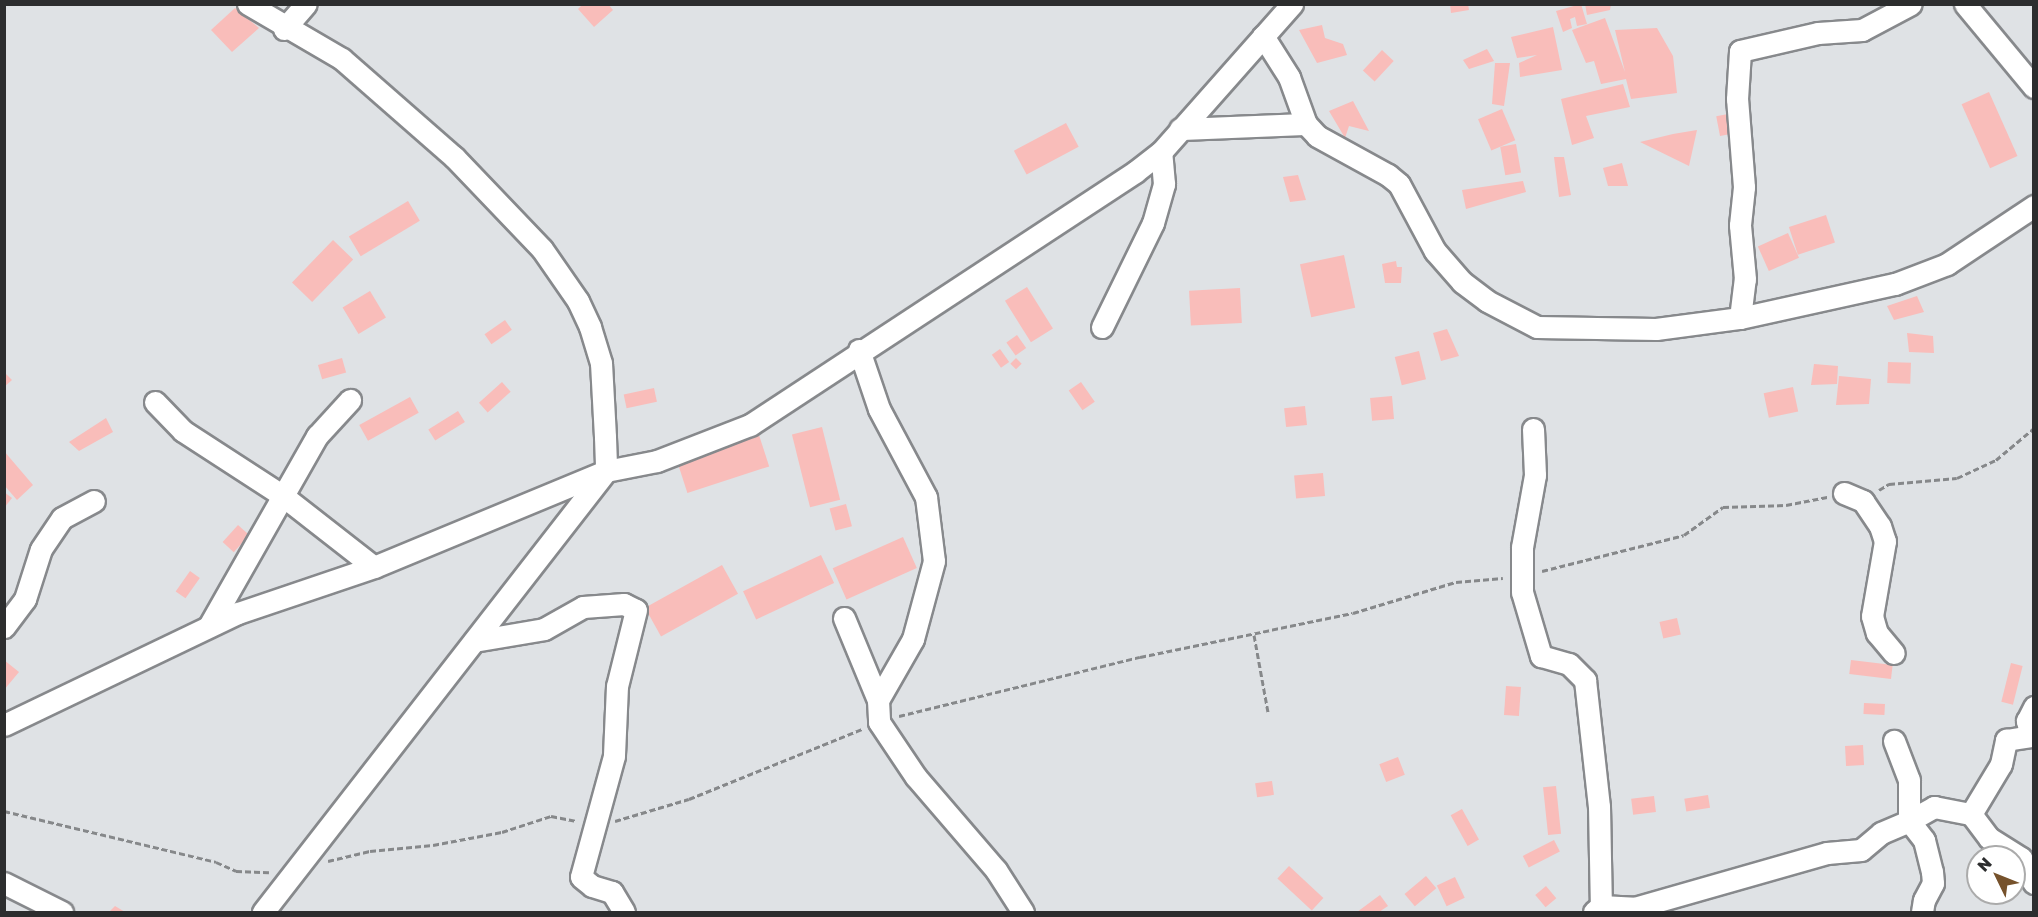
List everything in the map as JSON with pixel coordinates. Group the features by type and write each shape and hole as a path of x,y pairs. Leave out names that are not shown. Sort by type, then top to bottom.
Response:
{"street":[{"path":"248,4 284,29 324,46 342,59 454,157 542,249 578,301 601,363 606,471 301,868 263,912"},
{"path":"284,29 306,4"},
{"path":"4,725 209,626 374,567 606,471 657,461 750,425 859,350 1161,152 1292,4"},
{"path":"1740,318 1745,279 1740,225 1744,187 1737,99 1740,51 1818,33 1863,30 1911,4"},
{"path":"1965,4 2034,87"},
{"path":"1263,36 1289,77 1306,124 1317,136 1394,179 1435,251 1462,282 1487,301 1537,327 1656,329 1740,318 1895,284 1947,264 2034,206"},
{"path":"1180,129 1306,124"},
{"path":"1102,327 1153,223 1164,184 1161,152"},
{"path":"859,350 879,409 926,497 934,561 913,639 878,700"},
{"path":"209,626 317,436 350,400"},
{"path":"155,402 183,431 283,496 374,567"},
{"path":"1533,429 1535,475 1522,547 1522,592 1541,656 1569,664 1585,680 1599,806 1598,909 1634,908 1827,853 1861,850 1881,833 1934,807 1971,814 1989,838 2021,858 2034,883"},
{"path":"1844,493 1863,501 1880,526 1885,542 1872,616 1877,633 1894,653"},
{"path":"4,627 25,598 41,549 62,518 94,501"},
{"path":"474,641 544,629 583,607 624,604 636,610 617,686 614,756 581,877 592,886 612,892 624,912"},
{"path":"844,618 878,700 879,722 916,777 996,870 1023,912"},
{"path":"1971,814 2001,764 2006,740 2031,736 2027,721 2034,707"},
{"path":"1894,741 1910,780 1909,821 1924,840 1932,872 1933,883 1922,912"},
{"path":"4,883 62,912"}],"path":[{"path":"4,811 216,862 236,872 278,872 370,850 433,846 490,834 551,816 597,825 639,816 689,799 879,722 953,700 1395,602 1456,582 1522,576 1684,536 1723,507 1786,505 1844,493 1870,496 1889,484 1957,478 1996,460 2034,428"},
{"path":"1254,635 1268,712"}],"building":[{"path":"583,4 608,4 613,10 594,27 578,9"},
{"path":"1450,4 1468,4 1469,10 1451,13"},
{"path":"1581,4 1587,24 1577,26 1575,17 1570,19 1572,28 1563,32 1556,11"},
{"path":"1585,4 1611,4 1610,10 1587,15"},
{"path":"235,8 259,28 232,52 211,30"},
{"path":"1605,18 1625,72 1615,30 1657,28 1673,56 1677,93 1631,99 1626,79 1601,84 1594,61 1586,63 1572,30"},
{"path":"1322,25 1325,38 1343,44 1347,55 1317,63 1299,30"},
{"path":"1553,27 1562,70 1520,77 1519,63 1537,55 1517,58 1511,37"},
{"path":"1487,49 1494,61 1469,69 1463,60"},
{"path":"1382,50 1394,61 1375,81 1363,70"},
{"path":"1495,63 1510,63 1504,106 1492,104"},
{"path":"1623,84 1630,107 1586,116 1594,138 1572,145 1561,99"},
{"path":"1989,92 2017,156 1990,168 1962,104"},
{"path":"1353,101 1369,131 1349,126 1345,138 1329,111"},
{"path":"1502,109 1515,140 1491,150 1478,119"},
{"path":"1728,114 1732,134 1720,136 1716,116"},
{"path":"1066,123 1079,147 1027,175 1014,151"},
{"path":"1697,130 1689,166 1640,142 1673,134"},
{"path":"1516,144 1521,173 1505,175 1500,147"},
{"path":"1554,157 1564,157 1571,195 1559,197"},
{"path":"1622,163 1628,186 1608,186 1603,168"},
{"path":"1298,175 1306,200 1290,202 1283,177"},
{"path":"1523,181 1526,192 1466,209 1462,190"},
{"path":"408,201 420,221 361,256 349,237"},
{"path":"1826,215 1835,243 1798,255 1789,227"},
{"path":"1788,233 1799,258 1769,271 1758,246"},
{"path":"333,240 353,259 312,302 292,282"},
{"path":"1344,255 1355,308 1311,317 1300,264"},
{"path":"1396,261 1397,267 1402,267 1401,283 1385,283 1382,264"},
{"path":"1027,287 1053,329 1031,342 1005,301"},
{"path":"1240,288 1242,323 1191,326 1189,291"},
{"path":"370,291 386,318 359,334 343,307"},
{"path":"1917,296 1924,312 1894,320 1887,306"},
{"path":"505,320 512,330 491,344 485,334"},
{"path":"1447,329 1459,356 1441,361 1433,333"},
{"path":"1907,333 1933,336 1934,353 1909,352"},
{"path":"1017,335 1026,348 1016,356 1006,342"},
{"path":"1000,349 1009,362 1001,368 992,355"},
{"path":"1419,351 1426,379 1402,385 1395,357"},
{"path":"342,358 346,372 322,379 318,365"},
{"path":"1016,358 1022,364 1016,369 1010,364"},
{"path":"1888,362 1911,363 1910,384 1887,383"},
{"path":"1814,364 1838,366 1837,384 1811,385"},
{"path":"4,372 12,380 4,387"},
{"path":"1839,376 1871,379 1869,404 1836,405"},
{"path":"502,382 511,392 488,412 479,403"},
{"path":"1081,382 1095,402 1082,410 1069,391"},
{"path":"1793,387 1798,411 1769,418 1764,393"},
{"path":"654,388 657,402 627,408 624,394"},
{"path":"1392,396 1394,419 1372,421 1370,398"},
{"path":"410,397 419,413 368,441 359,425"},
{"path":"1305,406 1307,425 1286,427 1284,408"},
{"path":"458,411 465,422 435,441 428,430"},
{"path":"106,418 113,432 79,451 69,442"},
{"path":"822,427 840,500 810,507 792,434"},
{"path":"759,435 769,466 687,493 677,462"},
{"path":"4,451 33,485 17,500 4,485"},
{"path":"1323,473 1325,496 1296,498 1294,476"},
{"path":"4,492 12,498 4,508"},
{"path":"846,504 852,526 836,531 830,508"},
{"path":"238,525 249,535 234,552 223,542"},
{"path":"903,537 917,568 846,599 833,568"},
{"path":"821,555 834,583 756,619 743,591"},
{"path":"722,565 738,594 661,637 645,608"},
{"path":"190,571 200,578 185,598 176,591"},
{"path":"1677,618 1681,635 1663,639 1659,622"},
{"path":"4,660 19,672 4,690"},
{"path":"1851,660 1893,665 1891,679 1849,674"},
{"path":"2011,663 2023,666 2013,705 2001,702"},
{"path":"1506,686 1521,687 1519,716 1504,715"},
{"path":"1864,703 1885,704 1884,715 1863,714"},
{"path":"1863,745 1864,765 1846,766 1845,746"},
{"path":"1398,757 1405,775 1386,782 1379,764"},
{"path":"1272,781 1274,795 1257,797 1255,783"},
{"path":"1556,786 1561,834 1548,835 1543,787"},
{"path":"1708,795 1710,808 1686,812 1684,799"},
{"path":"1654,796 1656,812 1633,815 1631,799"},
{"path":"1462,809 1479,840 1468,846 1451,815"},
{"path":"1554,840 1560,852 1529,867 1523,856"},
{"path":"1289,866 1323,898 1312,910 1277,878"},
{"path":"1426,876 1436,888 1415,906 1405,894"},
{"path":"1455,877 1465,898 1447,906 1437,885"},
{"path":"1546,886 1556,898 1546,907 1535,895"},
{"path":"1380,895 1388,906 1379,912 1357,912"},
{"path":"115,906 125,912 109,912"}]}
